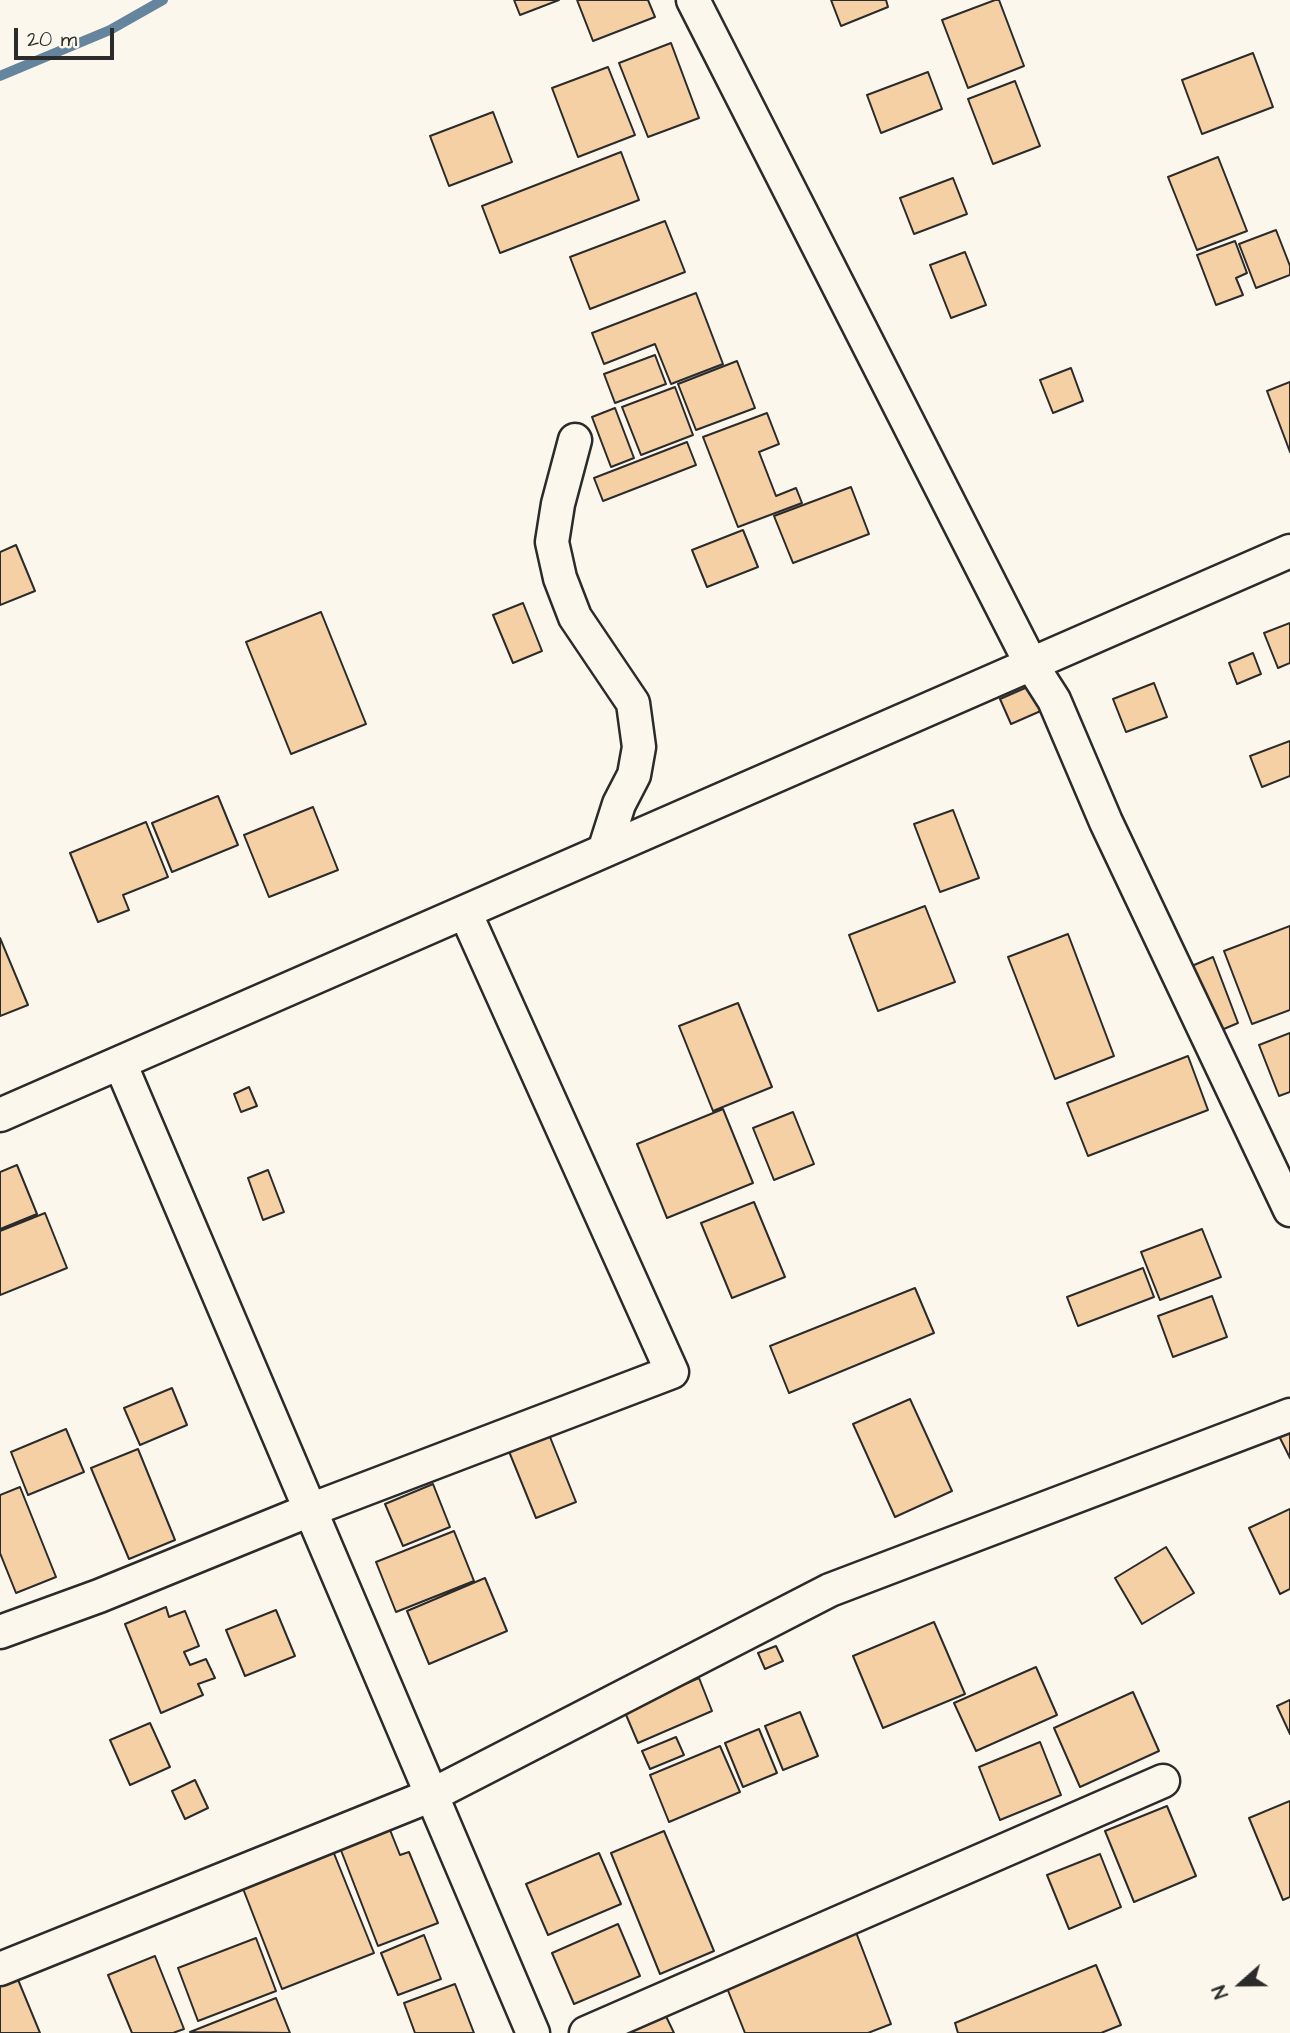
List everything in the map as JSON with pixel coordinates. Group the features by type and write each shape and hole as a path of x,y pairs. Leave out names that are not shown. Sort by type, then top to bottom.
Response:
{"street":[{"path":"692,0 1031,664 1054,700 1105,822 1290,1210"},
{"path":"575,440 558,504 552,542 560,578 575,617 634,702 639,747 634,775 620,804 604,851"},
{"path":"0,1115 1290,551"},
{"path":"0,1632 99,1596 310,1510 672,1372 465,912"},
{"path":"120,1063 533,2033"},
{"path":"0,1969 432,1795 830,1590 1290,1415"},
{"path":"586,2033 1163,1781"}],"building":[{"path":"514,0 559,0 520,15"},
{"path":"577,0 648,0 655,17 593,41"},
{"path":"831,0 886,0 888,7 841,26"},
{"path":"999,0 1024,66 968,88 942,20"},
{"path":"671,43 699,118 648,137 619,63"},
{"path":"1253,53 1273,107 1202,134 1182,80"},
{"path":"608,67 635,135 578,157 552,88"},
{"path":"928,72 942,109 881,133 867,95"},
{"path":"1015,81 1040,146 993,164 968,99"},
{"path":"493,112 512,162 449,186 430,136"},
{"path":"621,152 639,200 500,253 482,206"},
{"path":"1218,157 1247,231 1197,250 1168,177"},
{"path":"953,178 967,214 914,234 900,198"},
{"path":"665,221 685,272 590,309 570,257"},
{"path":"1276,230 1290,266 1290,275 1256,288 1239,244"},
{"path":"1235,241 1247,273 1236,278 1243,295 1216,305 1197,255"},
{"path":"965,252 986,305 951,318 930,265"},
{"path":"696,293 723,364 671,384 655,344 604,364 592,333"},
{"path":"655,355 666,384 615,403 604,374"},
{"path":"737,361 755,408 696,430 678,384"},
{"path":"1071,368 1083,401 1053,413 1040,380"},
{"path":"1290,382 1290,452 1267,391"},
{"path":"675,387 693,435 641,455 622,407"},
{"path":"615,408 634,458 611,467 592,417"},
{"path":"767,413 779,444 759,452 776,496 796,488 802,503 738,527 703,437"},
{"path":"687,442 696,465 603,501 594,478"},
{"path":"851,487 869,534 793,563 774,516"},
{"path":"743,530 758,567 707,587 692,550"},
{"path":"16,545 35,591 0,605 0,552"},
{"path":"523,603 542,651 513,663 493,615"},
{"path":"321,612 366,724 291,754 246,642"},
{"path":"1290,623 1290,663 1278,668 1264,633"},
{"path":"1253,653 1261,674 1237,684 1229,663"},
{"path":"1154,683 1167,717 1126,732 1113,699"},
{"path":"1032,685 1043,710 1011,724 1000,699"},
{"path":"1290,741 1290,776 1262,787 1250,756"},
{"path":"218,796 238,845 172,872 152,823"},
{"path":"313,807 338,870 269,897 244,835"},
{"path":"953,810 979,878 940,892 914,824"},
{"path":"146,822 168,877 123,895 129,910 98,922 70,853"},
{"path":"925,906 955,982 878,1011 849,935"},
{"path":"1290,926 1290,1010 1252,1024 1224,951"},
{"path":"1068,934 1114,1056 1055,1079 1008,957"},
{"path":"0,938 28,1005 0,1016"},
{"path":"1213,957 1238,1023 1212,1034 1187,968"},
{"path":"738,1003 772,1087 713,1111 679,1026"},
{"path":"1290,1033 1290,1092 1279,1096 1259,1045"},
{"path":"1188,1056 1208,1110 1088,1156 1067,1103"},
{"path":"249,1087 257,1106 241,1112 234,1094"},
{"path":"723,1109 753,1183 667,1218 637,1144"},
{"path":"793,1112 814,1164 774,1180 753,1128"},
{"path":"17,1165 37,1214 0,1229 0,1172"},
{"path":"268,1170 284,1212 263,1220 248,1178"},
{"path":"754,1202 785,1277 732,1298 701,1223"},
{"path":"45,1213 67,1268 0,1295 0,1231"},
{"path":"1202,1229 1221,1277 1160,1300 1141,1252"},
{"path":"1143,1268 1154,1297 1078,1326 1067,1297"},
{"path":"915,1288 934,1333 789,1393 770,1346"},
{"path":"1212,1296 1227,1337 1173,1357 1158,1316"},
{"path":"172,1388 187,1425 140,1445 124,1408"},
{"path":"910,1399 952,1491 895,1517 853,1424"},
{"path":"1290,1423 1290,1458 1276,1430"},
{"path":"66,1429 84,1472 28,1495 11,1452"},
{"path":"548,1432 576,1502 536,1518 508,1449"},
{"path":"138,1449 175,1540 129,1559 91,1468"},
{"path":"433,1484 450,1527 403,1546 385,1504"},
{"path":"20,1487 56,1577 16,1593 0,1553 0,1495"},
{"path":"1290,1509 1290,1589 1280,1594 1249,1528"},
{"path":"454,1531 474,1581 396,1612 376,1562"},
{"path":"1166,1547 1194,1593 1142,1624 1115,1578"},
{"path":"485,1578 507,1631 429,1664 407,1611"},
{"path":"166,1607 169,1617 185,1611 199,1646 184,1652 190,1665 206,1659 215,1678 198,1684 203,1695 161,1713 125,1624"},
{"path":"276,1610 295,1656 245,1676 226,1630"},
{"path":"934,1622 965,1694 883,1728 853,1656"},
{"path":"776,1646 783,1661 765,1669 758,1653"},
{"path":"1036,1667 1057,1715 976,1751 954,1703"},
{"path":"699,1678 712,1711 638,1743 624,1710"},
{"path":"1133,1692 1159,1751 1080,1787 1054,1728"},
{"path":"1290,1700 1290,1734 1277,1706"},
{"path":"800,1712 818,1756 783,1770 765,1726"},
{"path":"150,1723 170,1767 130,1785 110,1740"},
{"path":"759,1729 777,1773 743,1787 725,1743"},
{"path":"676,1737 684,1755 650,1769 642,1751"},
{"path":"1040,1742 1061,1795 1000,1820 979,1767"},
{"path":"720,1746 740,1792 669,1822 650,1775"},
{"path":"195,1780 208,1808 185,1819 172,1791"},
{"path":"1290,1801 1290,1897 1283,1900 1249,1818"},
{"path":"1167,1806 1196,1876 1134,1902 1105,1831"},
{"path":"386,1820 400,1855 409,1852 438,1923 378,1946 337,1840"},
{"path":"664,1831 714,1951 660,1974 611,1853"},
{"path":"333,1851 374,1953 282,1989 242,1886"},
{"path":"599,1853 621,1904 548,1935 526,1884"},
{"path":"1100,1854 1121,1907 1069,1929 1047,1875"},
{"path":"618,1924 640,1976 574,2004 552,1953"},
{"path":"854,1927 891,2024 868,2033 745,2033 723,1978"},
{"path":"424,1935 441,1979 398,1995 381,1953"},
{"path":"256,1938 276,1991 198,2021 178,1968"},
{"path":"155,1956 184,2029 173,2033 132,2033 108,1975"},
{"path":"1096,1965 1121,2025 1101,2033 958,2033 955,2023"},
{"path":"14,1970 40,2033 0,2033 0,1975"},
{"path":"455,1984 474,2033 415,2033 404,2003"},
{"path":"276,1998 290,2033 190,2032"},
{"path":"663,2010 674,2033 628,2033 625,2027"}],"waterway":[{"path":"0,76 110,30 163,0"}]}
